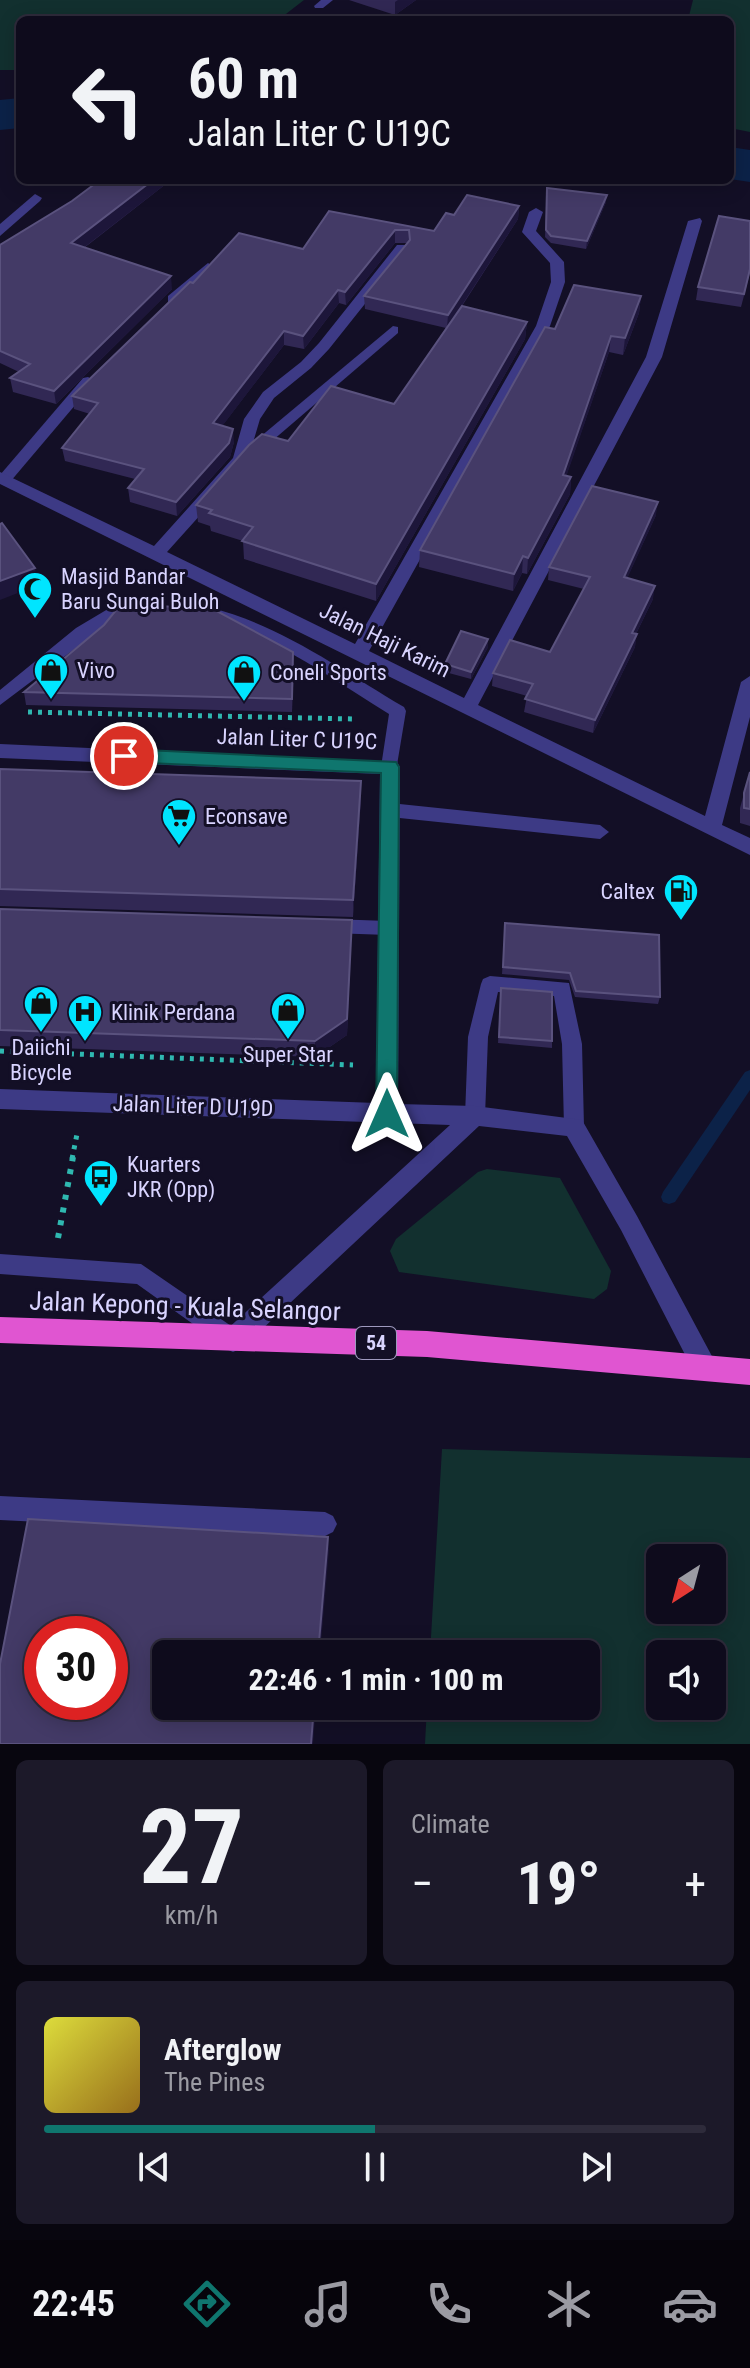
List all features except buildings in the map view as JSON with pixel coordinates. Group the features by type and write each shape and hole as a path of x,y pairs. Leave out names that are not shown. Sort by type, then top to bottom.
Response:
{"highway":[{"name":"Jalan Kepong - Kuala Selangor","path":"0,1330 427,1344 750,1372"}],"street":[{"path":"0,232 35,198"},
{"path":"358,654 543,326 558,282 557,262 529,232 536,212"},
{"path":"468,707 654,357 695,221"},
{"path":"155,555 241,459 252,419 268,395 306,365 324,346 402,248"},
{"name":"Jalan Haji Karim","path":"2,478 750,847"},
{"path":"712,827 750,682"},
{"name":"Jalan Liter C U19C","path":"0,751 390,767 387,1114"},
{"name":"Jalan Liter D U19D","path":"0,1099 475,1116 574,1127"},
{"path":"233,1340 475,1116"},
{"path":"574,1127 629,1223 705,1368"}],"lane":[{"path":"165,308 208,267"},
{"path":"241,459 393,330"},
{"path":"2,478 100,369"},
{"path":"0,699 82,632 118,608 163,611"},
{"path":"192,612 221,614 251,628 398,711 390,767"},
{"path":"390,810 600,832"},
{"path":"313,926 388,928"},
{"path":"475,1116 478,1037 490,984 562,989 572,1044 574,1127"},
{"path":"0,1264 141,1274 233,1340"},
{"path":"0,1508 325,1524"}],"path":[{"path":"16,712 399,719"},
{"path":"0,1051 386,1066"},
{"path":"53,1268 83,1101"}],"green space":[{"path":"0,0 304,0 283,16 16,16 16,70 0,70"},
{"path":"693,0 750,0 750,132 734,129 734,16 689,16"},
{"path":"487,1169 560,1178 611,1271 607,1289 594,1299 399,1272 390,1251 396,1239 478,1172"},
{"path":"442,1449 750,1458 750,1744 425,1744 426,1720 600,1720 600,1640 431,1640"}],"waterway":[{"path":"0,115 16,113"},
{"path":"734,164 750,166"},
{"path":"669,1197 750,1077"}],"place":[{"name":"Masjid Bandar Baru Sungai Buloh","path":"35,620"},
{"name":"Vivo","path":"51,701"},
{"name":"Coneli Sports","path":"244,703"},
{"name":"Econsave","path":"179,847"},
{"name":"Caltex","path":"681,922"},
{"name":"Daiichi Bicycle","path":"41,1034"},
{"name":"Super Star","path":"288,1041"},
{"name":"Klinik Perdana","path":"85,1043"},
{"name":"Kuarters JKR (Opp)","path":"101,1208"}],"route":[{"path":"124,756 390,767 387,1114"}]}
